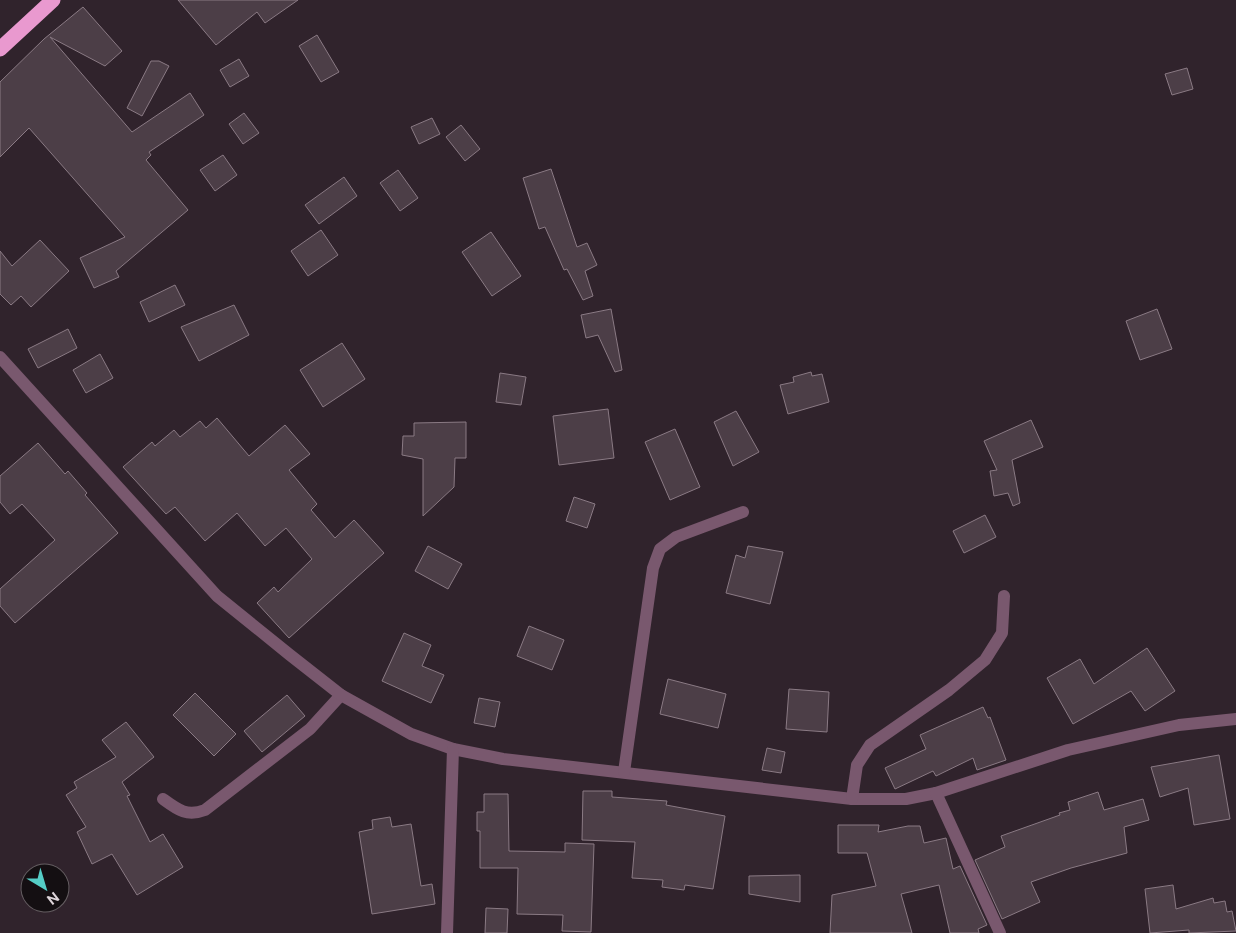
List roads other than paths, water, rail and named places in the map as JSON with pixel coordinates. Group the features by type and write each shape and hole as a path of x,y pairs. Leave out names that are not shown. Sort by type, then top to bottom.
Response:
{"highway":[{"path":"0,49 53,0"}],"street":[{"path":"0,356 217,596 341,695 411,734 453,749 503,759 852,799 906,799 936,793 1068,750 1179,725 1236,719"},
{"path":"624,772 652,568 660,548 676,537 743,512"},
{"path":"852,799 857,765 870,745 949,690 985,660 1002,632 1004,596"},
{"path":"163,799 182,813 194,814 205,810 310,729 341,695"},
{"path":"447,933 453,749"},
{"path":"936,793 1000,933"}]}
